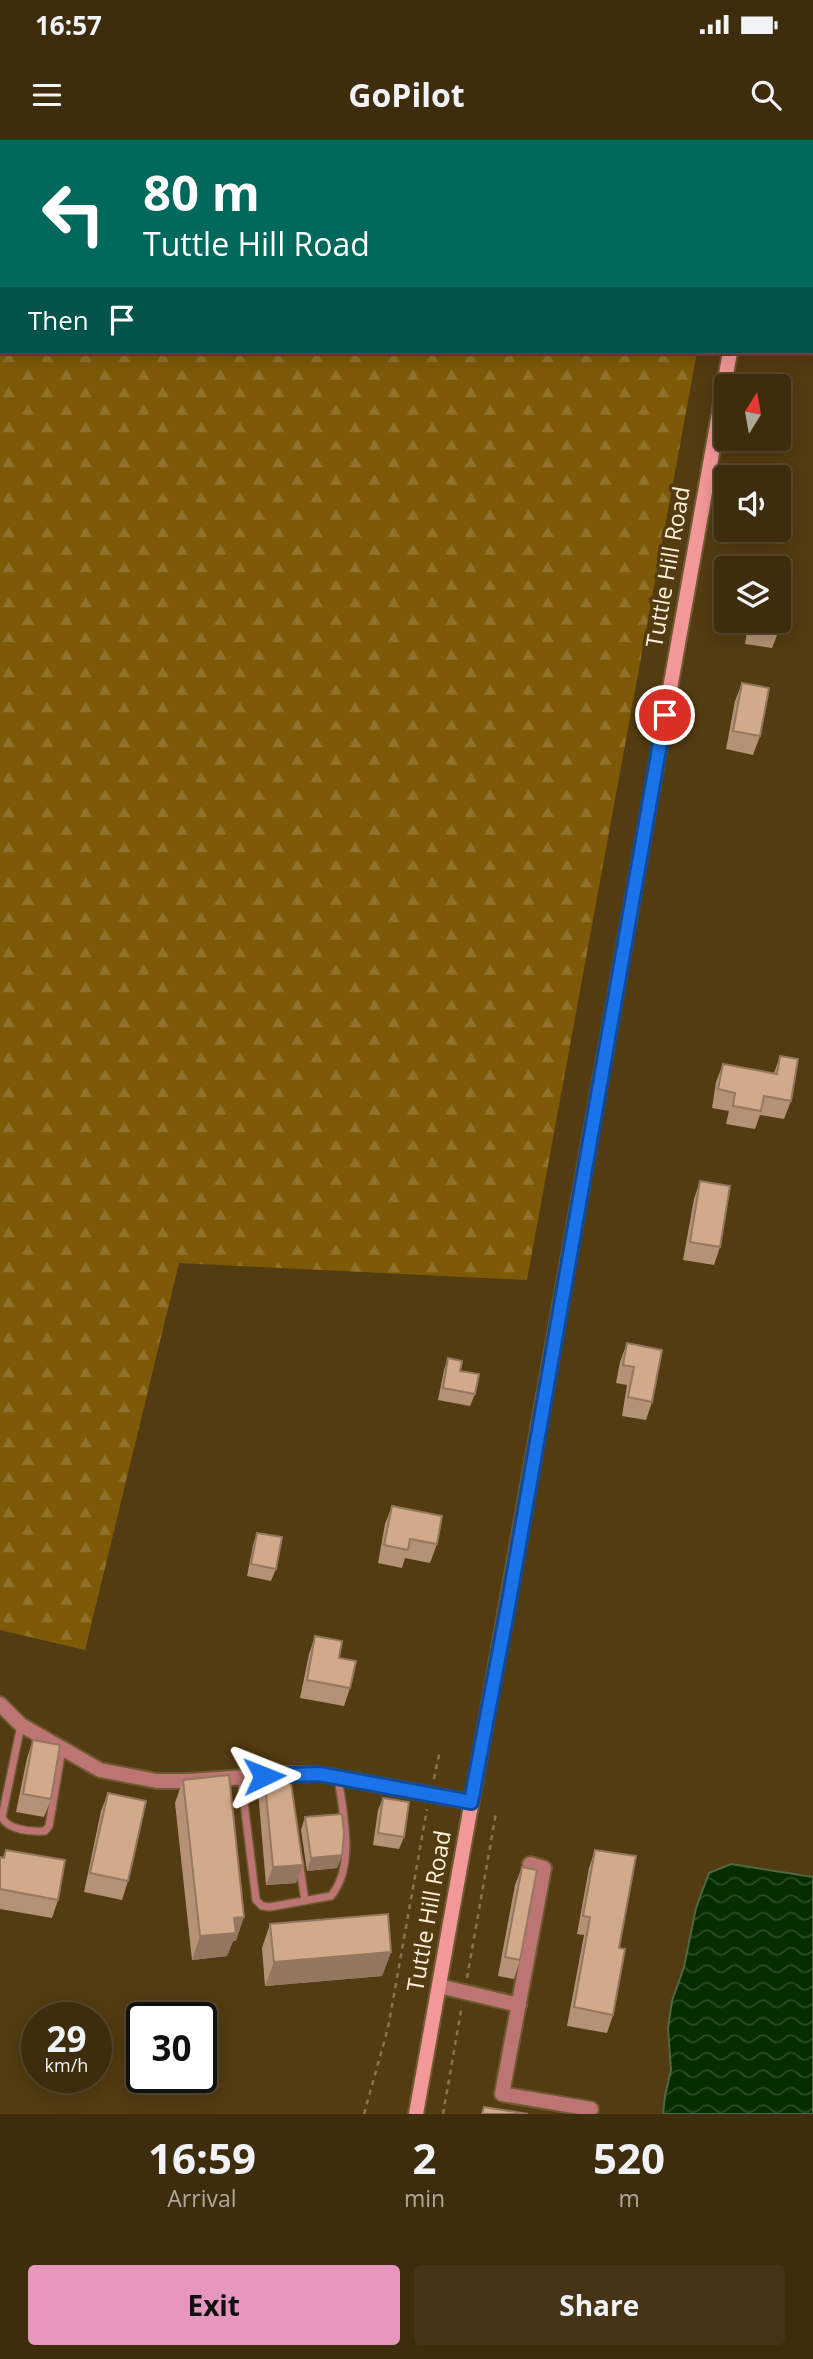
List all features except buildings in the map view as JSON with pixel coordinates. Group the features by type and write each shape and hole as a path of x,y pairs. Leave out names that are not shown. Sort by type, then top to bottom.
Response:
{"main road":[{"name":"Tuttle Hill Road","path":"416,2114 730,354"}],"street":[{"path":"0,1704 21,1725 100,1769 157,1781 241,1777 288,1780 338,1777 471,1802"},
{"path":"530,1864 544,1868 502,2094 591,2109"},
{"path":"439,1986 519,2005"}],"lane":[{"path":"21,1725 2,1817 9,1826 39,1832 45,1831 49,1826 62,1749"},
{"path":"241,1777 256,1900 261,1906 270,1907 331,1896 337,1888 343,1872 345,1834 338,1777"},
{"path":"298,1850 305,1901"}],"path":[{"path":"364,2114 388,2028 440,1750"},
{"path":"443,2114 496,1813"}],"green space":[{"path":"0,354 697,354 527,1280 179,1263 85,1650 0,1630"}],"water":[{"path":"731,1864 813,1877 813,2114 663,2114 671,2070 668,2028 672,2001 684,1967 696,1908 709,1873"}],"route":[{"path":"264,1776 319,1774 471,1802 665,715"}]}
